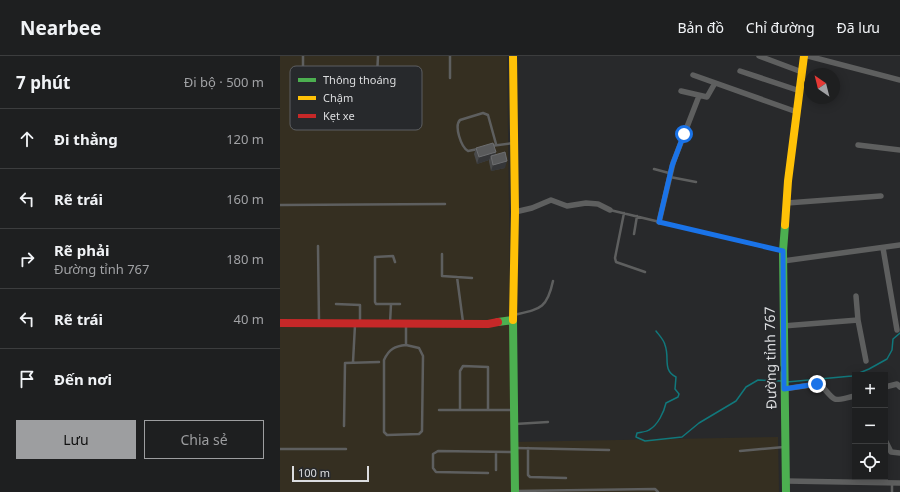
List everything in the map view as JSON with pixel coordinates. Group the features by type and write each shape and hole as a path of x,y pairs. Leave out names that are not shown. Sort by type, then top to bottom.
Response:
{"street":[{"path":"514,56 515,212 513,318 515,492"},
{"path":"759,56 802,72"},
{"name":"Đường tỉnh 767","path":"786,492 783,251 804,56"},
{"path":"808,56 900,80"},
{"path":"740,71 800,91"},
{"path":"693,75 797,112"},
{"path":"681,91 699,96 709,96 715,83"},
{"path":"659,222 669,175 699,96"},
{"path":"858,145 900,150"},
{"path":"787,203 880,196"},
{"path":"515,212 532,208 551,200 567,206 586,203 598,204 610,210"},
{"path":"783,261 900,245"},
{"path":"882,248 897,330"},
{"path":"856,296 858,320 866,361"},
{"path":"280,323 488,324 513,318"},
{"path":"783,326 858,320"},
{"path":"784,384 821,385 832,399 836,400 852,397"},
{"path":"888,386 897,384 900,387"},
{"path":"887,444 891,452 900,453"},
{"path":"786,481 900,483"}],"lane":[{"path":"378,56 378,66"},
{"path":"450,56 450,78"},
{"path":"496,144 490,118 486,114 462,119 458,122 462,146 470,151 496,144 514,143"},
{"path":"654,169 669,175 696,182"},
{"path":"280,205 445,204"},
{"path":"610,210 783,251"},
{"path":"624,213 615,258 616,262 645,272"},
{"path":"634,234 637,216"},
{"path":"318,246 319,323"},
{"path":"442,254 442,276 472,278"},
{"path":"395,262 393,256 377,256 375,258 375,302 400,304"},
{"path":"457,277 463,324"},
{"path":"513,318 543,306 549,298 553,281"},
{"path":"336,304 360,305 353,362"},
{"path":"390,304 390,324"},
{"path":"406,324 406,345"},
{"path":"406,345 419,348 423,356 422,431 419,434 387,434 384,432 384,360 387,353 393,347 406,345"},
{"path":"344,426 344,364 353,362 379,362"},
{"path":"460,410 460,371 463,366 488,367 488,410"},
{"path":"439,410 515,410"},
{"path":"515,424 548,422"},
{"path":"740,451 785,447"},
{"path":"528,448 528,476 566,478"},
{"path":"488,474 436,472 433,468 433,454 438,451 496,452 528,448 609,450"},
{"path":"280,449 346,450"},
{"path":"496,452 496,470"},
{"path":"892,483 892,492"},
{"path":"515,492 655,489 658,492"}],"shaded area":[{"path":"280,56 507,56 512,442 778,437 779,492 280,492"}],"building":[{"path":"493,143 496,152 479,157 476,148"},
{"path":"505,152 507,161 493,165 491,156"}],"waterway":[{"path":"656,331 664,343 669,371 676,377 675,389 679,394 678,397 666,403 660,418 652,428 637,433 636,437 645,441 682,437 699,423 736,401 746,387 758,380 782,381"},
{"path":"787,382 852,376 869,369 887,359 892,350 893,339 900,333"}],"traffic: fast":[{"path":"785,225 783,251 786,492"},
{"path":"498,322 513,320 515,492"}],"traffic: slow":[{"path":"513,56 515,212 513,320"},
{"path":"785,225 788,181 804,56"}],"traffic: jam":[{"path":"280,323 488,324 498,322"}],"route":[{"path":"684,134 672,166 659,222 783,251 782,310 784,389 817,384"}]}
